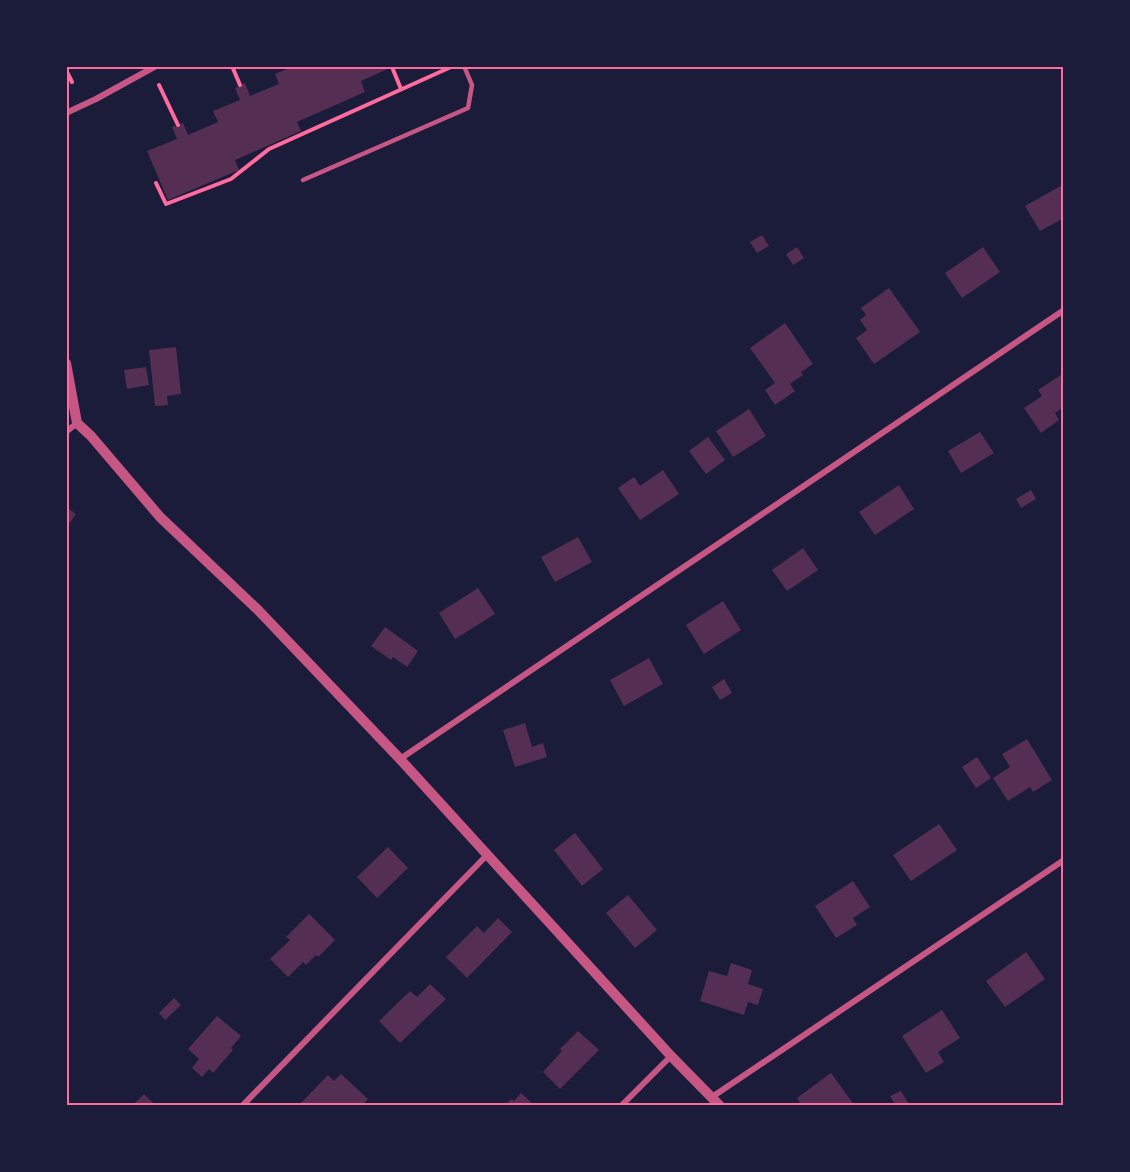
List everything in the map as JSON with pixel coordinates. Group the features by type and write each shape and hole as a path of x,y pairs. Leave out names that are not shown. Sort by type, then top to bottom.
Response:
{"street":[{"path":"66,113 156,66"},
{"path":"400,759 1064,310"},
{"path":"66,363 77,423 91,436 160,517 257,609 400,759 671,1056 716,1102 1064,860"},
{"path":"66,432 77,423"},
{"path":"242,1106 488,854"},
{"path":"621,1106 671,1056"}],"lane":[{"path":"303,180 468,108 472,85 464,66"}],"path":[{"path":"232,66 240,85"},
{"path":"156,183 166,204 207,189 231,179 269,148 453,66"},
{"path":"392,67 401,89"},
{"path":"66,70 72,82"},
{"path":"159,85 178,125"}],"building":[{"path":"294,66 394,66 361,81 365,92 297,122 301,131 235,160 239,170 168,200 147,151 177,139 172,127 183,123 188,135 218,122 213,111 240,100 235,88 245,83 250,96 279,84 275,74"},
{"path":"1064,184 1064,218 1040,231 1025,206"},
{"path":"762,235 769,246 757,253 750,242"},
{"path":"797,247 804,258 793,265 786,254"},
{"path":"983,247 1000,272 962,298 945,273"},
{"path":"889,288 920,332 874,364 856,338 867,330 860,320 866,315 861,308"},
{"path":"785,323 813,364 801,372 803,375 790,384 795,391 775,405 765,390 775,383 750,348"},
{"path":"176,347 181,394 167,396 168,405 155,406 149,350"},
{"path":"146,367 149,385 127,389 124,370"},
{"path":"1064,373 1064,407 1055,413 1059,420 1041,433 1024,408 1042,396 1038,390"},
{"path":"749,409 766,436 733,457 716,431"},
{"path":"980,432 994,453 961,473 948,451"},
{"path":"708,437 725,460 706,474 689,451"},
{"path":"663,470 679,494 640,520 618,488 634,477 640,486"},
{"path":"899,485 914,509 875,535 859,512"},
{"path":"1031,490 1036,499 1021,508 1016,499"},
{"path":"66,507 76,514 66,528"},
{"path":"578,537 592,562 555,582 541,557"},
{"path":"803,548 818,570 787,591 772,570"},
{"path":"478,588 495,614 455,639 439,613"},
{"path":"723,601 741,630 704,654 686,625"},
{"path":"385,627 418,651 407,667 393,657 391,660 371,646"},
{"path":"649,658 663,684 624,706 610,680"},
{"path":"724,679 732,693 720,700 712,687"},
{"path":"525,723 532,747 543,743 547,757 515,767 503,730"},
{"path":"1027,739 1052,780 1033,792 1030,787 1008,801 993,778 1010,767 1002,754"},
{"path":"977,757 991,778 976,788 962,767"},
{"path":"939,824 957,850 911,881 893,855"},
{"path":"575,833 603,869 582,886 554,850"},
{"path":"388,847 408,868 377,898 357,877"},
{"path":"853,881 870,907 853,918 857,925 836,938 815,906"},
{"path":"628,895 657,930 635,948 606,913"},
{"path":"309,914 335,940 318,957 316,955 306,965 303,962 288,977 270,959 290,940 286,937"},
{"path":"498,918 512,932 467,978 446,957 477,926 484,933"},
{"path":"1026,952 1045,979 1005,1007 986,981"},
{"path":"731,963 752,970 748,984 763,989 758,1005 748,1002 744,1015 700,1001 709,971 727,976"},
{"path":"430,984 446,999 400,1043 379,1021 410,991 417,997"},
{"path":"174,998 181,1005 165,1020 159,1013"},
{"path":"942,1010 960,1038 938,1052 944,1062 926,1073 902,1036"},
{"path":"217,1016 241,1036 231,1048 233,1050 213,1073 209,1069 202,1077 192,1068 199,1059 188,1049"},
{"path":"578,1031 599,1050 560,1089 543,1072 562,1051 560,1049"},
{"path":"831,1073 855,1106 802,1106 797,1098"},
{"path":"341,1074 368,1099 361,1106 350,1106 346,1103 343,1106 298,1106 328,1075 334,1081"},
{"path":"901,1091 908,1103 904,1106 896,1106 890,1096"},
{"path":"521,1093 531,1102 528,1106 505,1106 511,1099 514,1101"},
{"path":"144,1094 156,1106 132,1106"}]}
